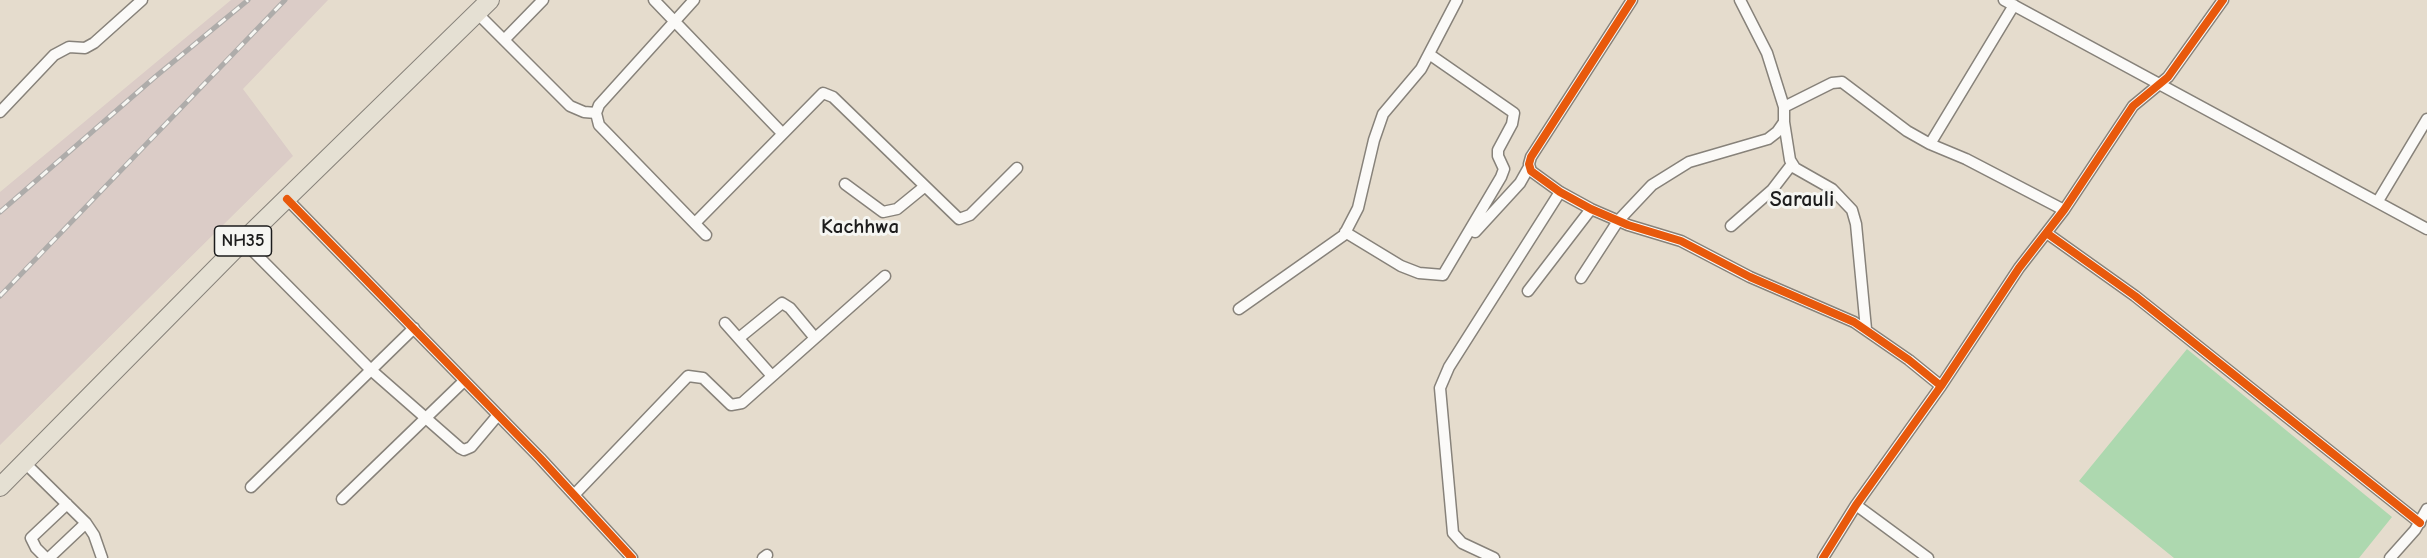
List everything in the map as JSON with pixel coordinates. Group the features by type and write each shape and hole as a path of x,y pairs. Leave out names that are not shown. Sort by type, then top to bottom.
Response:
{"highway":[{"name":"NH35","path":"0,487 243,241 490,0"}],"street":[{"path":"0,112 54,55 69,47 85,48 94,43 142,0"},
{"path":"504,40 543,0"},
{"path":"654,0 782,133"},
{"path":"694,0 599,105 596,113 599,124 706,235"},
{"path":"1239,309 1345,232 1358,208 1380,120 1418,74 1457,0"},
{"path":"1460,248 1520,183 1529,167 1531,157 1632,0"},
{"path":"1740,0 1767,53 1784,107 1784,122 1792,164 1795,168 1832,189 1852,210 1856,224 1866,329"},
{"path":"1822,558 2019,268 2048,234 2133,106 2168,77 2223,0"},
{"path":"1930,144 2009,3 2427,229"},
{"path":"477,13 570,106 584,112 596,113"},
{"path":"1345,232 1401,266 1434,276 1445,273 1501,177 1504,169 1498,153 1515,116 1512,111 1429,54"},
{"path":"1784,107 1832,83 1842,82 1907,131 2064,210"},
{"path":"695,224 823,93 828,94 959,219 964,219 1017,168"},
{"path":"2378,201 2427,119"},
{"path":"1581,278 1618,221 1645,190 1675,169 1703,156 1768,138 1777,132 1784,122"},
{"path":"1731,226 1772,190 1792,164"},
{"path":"1529,167 1533,173 1560,192 1618,221 1692,245 1750,277 1828,309 1866,329 1941,386"},
{"path":"845,184 883,212 897,208 924,187"},
{"path":"1494,558 1462,543 1453,533 1440,388 1449,367 1560,192"},
{"path":"287,199 498,415 632,558"},
{"path":"1528,291 1591,208"},
{"path":"2048,234 2135,296 2420,522"},
{"path":"243,241 371,370 464,450 471,447 498,415"},
{"path":"574,495 688,376 703,378 725,400 736,406 885,276"},
{"path":"739,338 782,303 790,308 815,338"},
{"path":"725,323 772,376"},
{"path":"251,487 414,328"},
{"path":"342,498 464,381"},
{"path":"25,463 86,523 98,556"},
{"path":"67,504 31,538 36,548 48,558 86,523"},
{"path":"1856,505 1928,558"},
{"path":"2390,558 2420,522 2427,509"}],"shaded area":[{"path":"231,0 328,0 243,89 293,156 0,445 0,192"}],"green space":[{"path":"2187,349 2392,517 2359,558 2174,558 2079,481"}],"railway":[{"path":"0,212 155,77 248,0"},
{"path":"0,296 285,0"}],"cycle path":[{"path":"1632,0 1531,157 1529,164 1531,171 1560,192 1591,209 1628,225 1681,241 1750,277 1854,322 1909,360 1941,386"},
{"path":"1823,558 1856,505 1941,386 2019,268 2064,210 2133,106 2168,77 2223,0"},
{"path":"287,199 540,458 632,558"},
{"path":"2048,234 2135,296 2420,523"}],"district":[{"name":"Sarauli","path":"1802,200"},
{"name":"Kachhwa","path":"860,227"}]}
